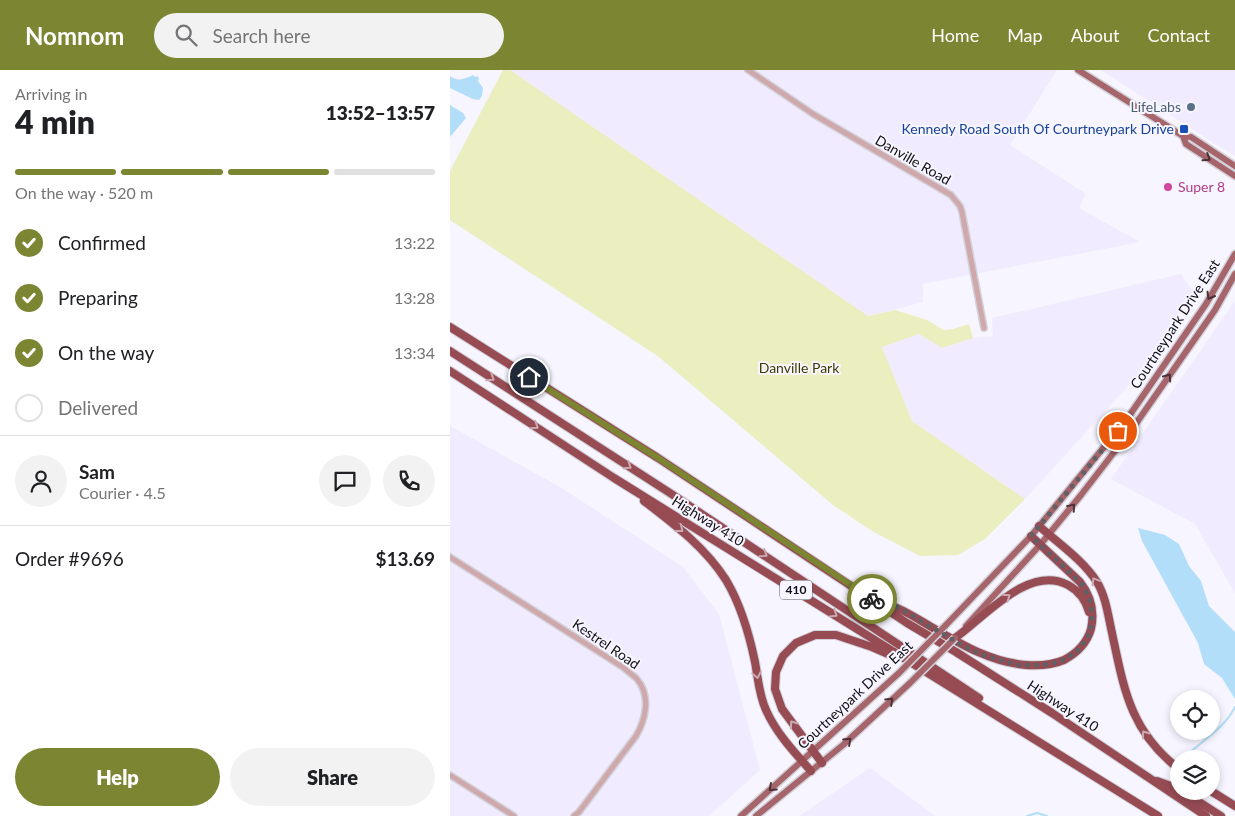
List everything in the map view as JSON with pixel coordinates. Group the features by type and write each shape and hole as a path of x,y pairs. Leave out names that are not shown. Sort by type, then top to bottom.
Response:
{"highway":[{"name":"Highway 410","path":"450,327 658,458 1206,816"},
{"path":"450,351 848,610 1127,796"},
{"name":"Highway 410","path":"450,371 614,478 1158,816"},
{"path":"614,478 690,537 715,564 727,581 740,608 750,641 766,710 779,731 812,771"},
{"path":"1039,526 1082,564 1097,582 1107,609 1124,683 1136,720 1154,747 1170,763"},
{"path":"875,601 896,606 965,647 983,655 1018,665 1043,665 1059,662 1084,644 1090,629 1092,609 1085,589 1031,536"},
{"path":"955,638 972,627 1017,590 1034,583 1050,580 1067,584 1081,596 1090,615 1090,629"},
{"path":"822,763 782,709 775,688 776,672 783,656 796,643 815,635 836,636 891,655 932,680 977,703"},
{"path":"1150,779 1170,785"},
{"path":"1220,797 1235,806"},
{"path":"1196,800 1221,816"}],"main road":[{"path":"1078,70 1184,136 1191,137 1235,166"},
{"path":"1184,136 1186,144 1235,176"},
{"name":"Courtneypark Drive East","path":"741,816 899,673 1031,536 1127,419 1206,304 1235,254"},
{"name":"Courtneypark Drive East","path":"756,816 843,745 910,683 955,638 1049,535 1135,425 1214,310 1235,274"}],"street":[{"name":"Danville Road","path":"748,70 813,114 950,195 960,206 962,212 984,328"},
{"name":"Kestrel Road","path":"450,557 624,668 637,679 643,691 646,714 643,725 579,812 574,816"},
{"path":"450,775 514,816"}],"shaded area":[{"path":"510,70 1057,70 1010,145 1086,194 1079,208 1140,242 923,284 923,302 868,316"},
{"path":"1101,70 1235,70 1235,156 1214,143"},
{"path":"1181,274 1193,292 1137,376 1025,499 912,421 882,347 919,334 942,348 973,338 993,336 992,318"},
{"path":"1235,301 1235,593 1195,524 1111,479"},
{"path":"450,426 560,487 683,567 719,614 760,770 709,816 450,816"},
{"path":"870,768 935,816 799,816"}],"green space":[{"name":"Danville Park","path":"503,70 510,70 868,316 895,310 927,320 944,330 969,324 973,338 942,348 919,334 882,347 912,421 1025,499 985,539 958,555 920,556 872,531 833,505 659,357 450,220 450,171"}],"water":[{"path":"473,75 479,78 478,81 483,88 482,96 479,100 450,88 450,76 464,79"},
{"path":"450,105 463,113 466,118 450,137"},
{"path":"1138,528 1165,535 1179,544 1189,566 1201,581 1209,606 1235,632 1235,699 1222,678 1204,664 1198,643 1142,541"}],"waterway":[{"path":"1193,750 1220,727 1235,707"},
{"path":"1027,816 1037,813 1047,816"}],"way so far":[{"path":"872,599 896,606 965,647 1001,661 1018,665 1043,665 1059,662 1077,652 1088,637 1092,621 1090,599 1080,582 1031,536 1118,431"}],"place":[{"name":"LifeLabs","path":"1191,107"},
{"name":"Kennedy Road South Of Courtneypark Drive","path":"1184,129"},
{"name":"Super 8","path":"1168,187"}],"route":[{"path":"529,377 658,458 872,599"}]}
